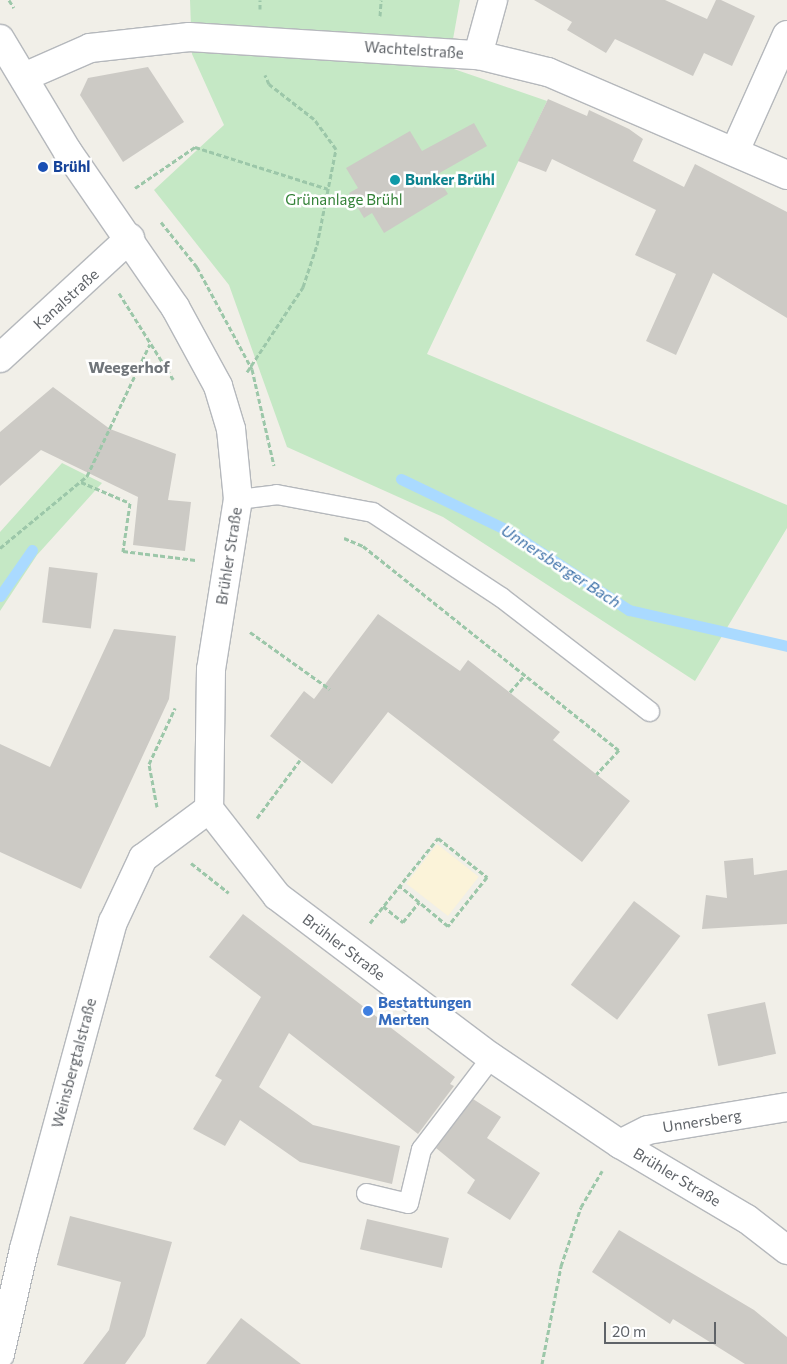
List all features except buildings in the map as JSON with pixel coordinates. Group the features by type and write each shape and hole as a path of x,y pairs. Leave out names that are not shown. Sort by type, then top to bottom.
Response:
{"street":[{"path":"478,55 493,0"},
{"path":"735,151 787,36"},
{"name":"Wachtelstraße","path":"24,77 90,48 189,37 260,39 478,55 548,72 787,175"},
{"name":"Brühler Straße","path":"0,39 68,152 130,238 218,386 231,429 238,499 211,669 209,809 277,896 491,1057 620,1144 747,1219 787,1250"},
{"name":"Kanalstraße","path":"0,358 102,267 130,238"},
{"name":"Weinsbergtalstraße","path":"0,1354 113,922 143,858 164,840 209,809"},
{"name":"Unnersberg","path":"620,1144 648,1130 787,1107"}],"lane":[{"name":"Brühler Straße","path":"238,499 276,494 372,512 501,597 649,711"},
{"path":"366,1193 408,1203 421,1149 491,1057"}],"path":[{"path":"252,369 303,287 328,189 336,149 314,119 269,84 261,68 260,39"},
{"path":"135,188 195,147 328,189"},
{"path":"0,548 81,482 151,344 102,267"},
{"path":"81,482 130,503 123,551 195,560"},
{"path":"338,536 363,546 619,750 597,774"},
{"path":"194,570 196,551"},
{"path":"247,640 249,621"},
{"path":"248,630 330,689"},
{"path":"510,692 525,675"},
{"path":"178,702 149,764 164,840 232,894"},
{"path":"249,814 254,822 300,760"},
{"path":"365,930 438,838 487,876 448,926 400,886"},
{"path":"383,906 403,922 418,902"},
{"path":"595,1162 612,1173"},
{"path":"542,1364 561,1266 581,1207 604,1168"}],"green space":[{"name":"Grünanlage Brühl","path":"190,0 460,0 448,67 547,101 427,354 787,505 787,528 695,681 443,517 287,447 229,285 154,190 224,125 192,54"},
{"path":"62,463 102,483 37,555 0,611 0,532"}],"sand":[{"path":"437,844 479,877 448,916 406,883"}],"waterway":[{"name":"Unnersberger Bach","path":"401,479 507,530 629,610 787,646"},
{"path":"0,596 32,550"}],"place":[{"name":"Brühl","path":"43,167"},
{"name":"Bunker Brühl","path":"395,180"},
{"name":"Bestattungen Merten","path":"368,1011"}],"district":[{"name":"Weegerhof","path":"129,367"}]}
